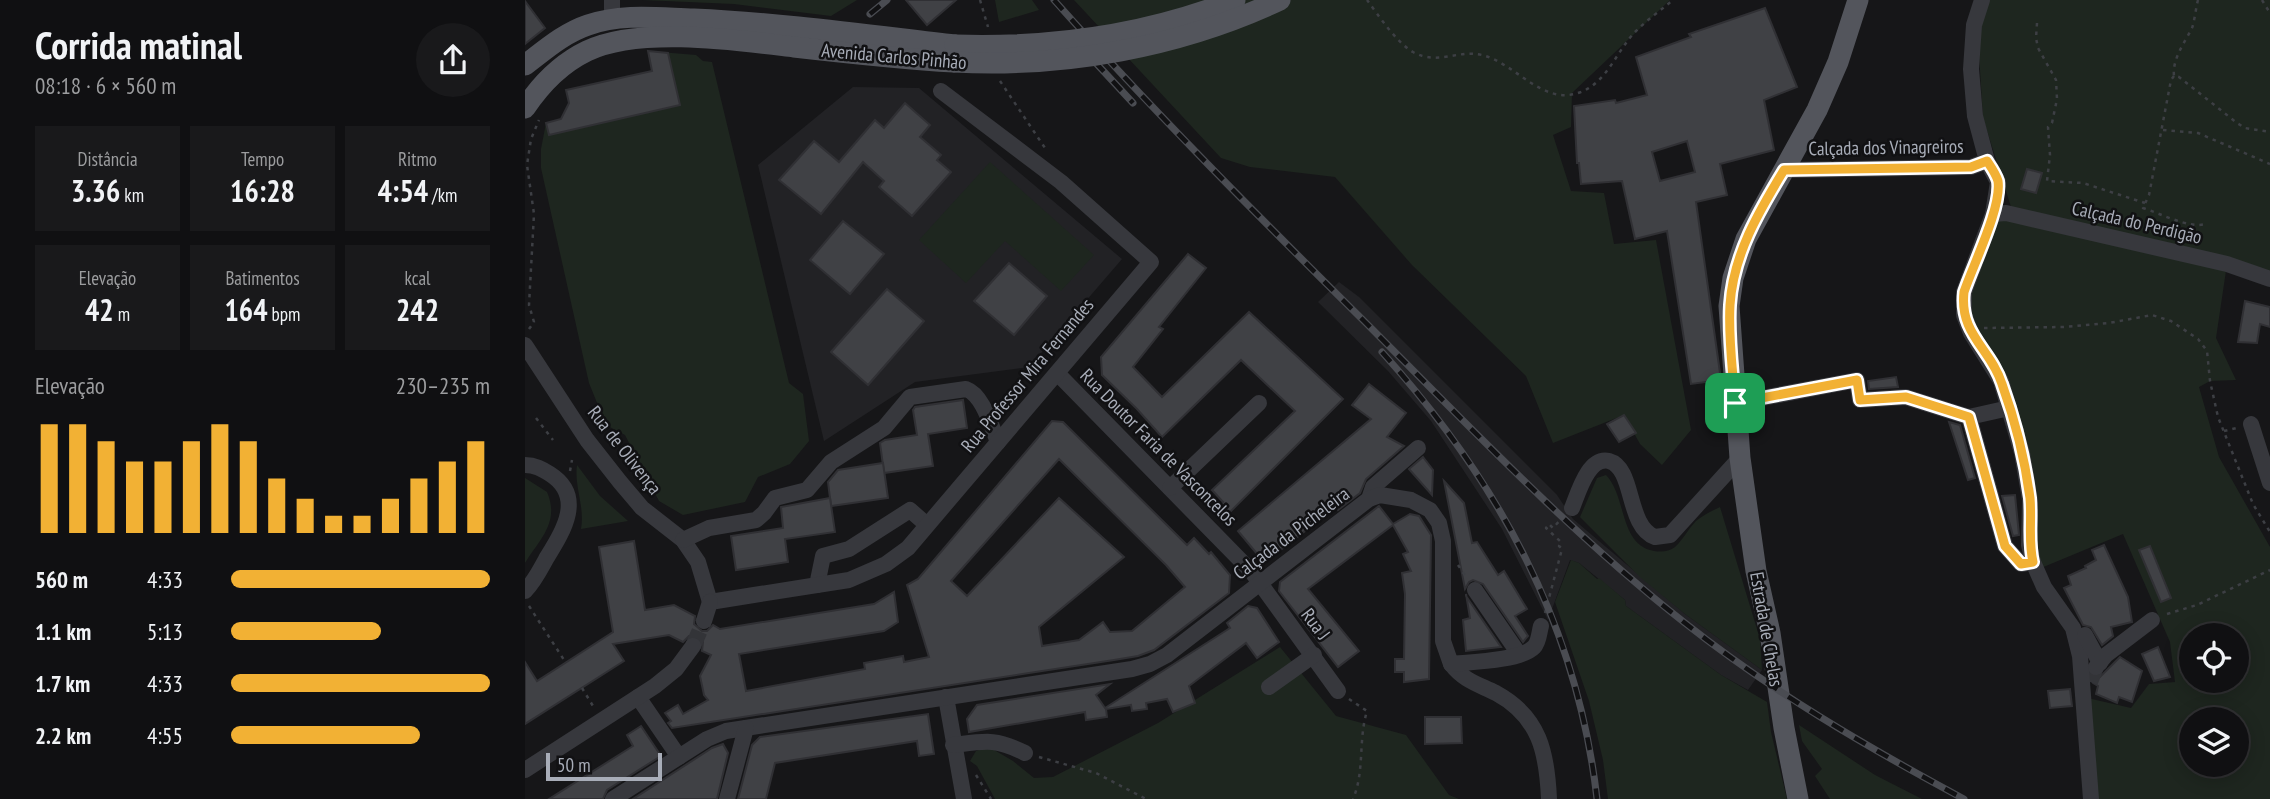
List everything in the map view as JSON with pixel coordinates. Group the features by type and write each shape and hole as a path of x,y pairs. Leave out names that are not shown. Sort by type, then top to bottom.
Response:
{"main road":[{"name":"Avenida Carlos Pinhão","path":"525,65 560,38 612,9 642,17 773,24 955,54 1084,39 1158,24 1234,0"},
{"name":"Avenida Carlos Pinhão","path":"526,107 555,71 587,51 632,38 723,39 1048,60 1125,49 1200,30 1280,0"},
{"name":"Estrada de Chelas","path":"1798,799 1770,633 1756,571 1740,458 1729,306 1733,278 1747,239 1817,110 1838,62 1858,0"},
{"path":"605,45 612,9"}],"street":[{"path":"1982,0 1974,25 1971,69 1975,116 1987,161 1998,182 1993,214 1964,292 1964,314 1971,333 2001,381 2022,453 2030,500 2029,545 2033,562 2044,587 2073,628 2080,656 2092,676"},
{"name":"Rua Professor Mira Fernandes","path":"710,602 849,580 886,564 908,548 1151,262 1061,182 941,91"},
{"name":"Calçada dos Vinagreiros","path":"1784,170 1971,167 1987,161"},
{"name":"Calçada do Perdigão","path":"1993,214 2006,213 2227,264 2270,279"},
{"name":"Rua de Olivença","path":"525,345 587,440 642,508 683,540 698,562 710,602"},
{"path":"525,370 544,375"},
{"name":"Rua Doutor Faria de Vasconcelos","path":"1057,373 1252,572 1259,583"},
{"path":"1735,403 1857,380 1860,400 1906,397 1969,417 2009,408"},
{"path":"683,540 709,528 756,520 775,498 807,490 831,462 877,434 892,420 903,403 917,395 971,390 999,442"},
{"path":"1170,488 1259,403"},
{"path":"1969,417 2005,546 2021,564 2033,562"},
{"path":"2251,424 2270,483"},
{"path":"1369,499 1373,487 1418,448"},
{"path":"1572,509 1591,467 1605,460 1613,462 1623,476 1643,529 1655,537 1670,535 1740,458"},
{"path":"525,465 538,467 554,477 565,491 569,509 565,529 525,591"},
{"name":"Calçada da Picheleira","path":"613,799 713,736 746,728 1132,669 1150,664 1167,654 1369,499 1380,495 1411,500 1430,510 1439,523 1443,541 1443,641 1451,664"},
{"path":"817,585 823,556 849,549 910,510 927,525"},
{"name":"Rua J","path":"1259,583 1314,654 1338,691"},
{"path":"1475,590 1518,654"},
{"path":"704,621 710,602"},
{"path":"2092,676 2152,620"},
{"path":"1451,664 1518,654 1535,646 1541,626"},
{"path":"2085,635 2092,676 2091,799"},
{"path":"525,770 638,697 675,669 693,646"},
{"path":"1269,687 1314,654"},
{"path":"1451,664 1468,681 1504,698 1526,717 1535,729 1546,756 1549,799"},
{"path":"638,697 679,757"},
{"path":"946,697 964,799"},
{"path":"727,799 746,728"},
{"path":"953,745 1003,743 1025,753"}],"path":[{"path":"980,0 990,37"},
{"path":"1367,0 1388,28 1413,52 1437,59 1464,54 1481,55 1509,66 1546,92 1564,96 1580,93 1593,85 1605,74 1635,31 1673,0"},
{"path":"2198,0 2192,29 2180,48 2173,71 2149,195 2143,208 2184,223 2200,226 2205,224"},
{"path":"2262,0 2270,13"},
{"path":"2037,23 2038,48 2053,73 2057,90 2052,123 2048,127 2050,155 2047,181 2083,183 2145,203"},
{"path":"998,72 1001,84 1046,151"},
{"path":"2174,76 2179,77 2245,128 2270,132"},
{"path":"525,335 534,322 529,304 534,214 527,156 541,116 526,107"},
{"path":"2163,130 2198,133 2270,164"},
{"path":"1971,333 1988,326 2063,327 2109,323 2147,315 2162,316 2198,339 2205,347 2209,361 2210,381 2218,416 2253,504 2270,532"},
{"path":"536,418 553,440"},
{"path":"569,476 572,460"},
{"path":"1541,626 1562,550 1559,546 1561,542 1546,528 1549,524 1553,528 1572,509"},
{"path":"2152,620 2197,605 2270,570"},
{"path":"525,600 566,663"},
{"path":"582,688 602,720"},
{"path":"1338,691 1367,711 1362,729 1359,785 1353,799"},
{"path":"1025,753 1096,773 1146,799"}],"shaded area":[{"path":"642,0 857,0 831,16 734,4"},
{"path":"995,0 1032,0 1039,10 999,22"},
{"path":"1074,0 1670,0 1572,93 1571,127 1553,135 1571,191 1604,193 1614,244 1656,240 1691,430 1662,465 1640,444 1624,415 1553,443 1526,376 1412,265 1335,177 1250,167 1221,158"},
{"path":"1985,0 2270,0 2270,276 2011,207 1983,118 1978,38"},
{"path":"648,51 696,55 703,61 712,62 789,383 803,394 809,441 790,464 758,477 745,502 683,515 659,501 625,435 606,425 589,383 541,168 546,123 561,119 569,103 566,90 652,71"},
{"path":"853,87 919,88 1122,259 1029,367 915,382 824,441 758,165"},
{"path":"990,162 1094,255 1061,291 1005,241 966,283 919,240"},
{"path":"1993,214 2227,264 2216,338 2236,380 2210,381 2199,387 2219,457 2270,547 2270,799 2091,799 2083,697 2131,708 2149,684 2175,682 2170,642 2123,534 2041,568 2001,381 1964,315"},
{"path":"1339,282 1359,297 1557,495 1573,519 1685,614 1762,670 1748,690 1721,675 1626,606 1625,600 1579,563 1570,560 1548,620 1502,529 1431,421 1388,371 1318,302"},
{"path":"577,465 600,496 628,521 581,529"},
{"path":"1606,475 1613,484 1635,540 1654,551 1675,547 1696,521 1720,507 1760,639 1762,670 1641,578 1580,517 1597,478"},
{"path":"525,478 547,492 551,512 547,530 525,563"},
{"path":"1571,560 1599,578 1625,600 1626,606 1721,675 1767,702 1771,732 1787,799 1608,799 1603,760 1589,701 1555,602"},
{"path":"1280,647 1336,716 1406,735 1449,795 1459,799 995,799 977,766 970,761 976,751 989,747 1034,778 1053,777 1158,723"},
{"path":"1799,725 1875,775 1922,799 1830,799 1815,776 1822,769 1802,741"}],"building":[{"path":"906,0 956,0 927,25"},
{"path":"525,1 545,28 525,44"},
{"path":"1765,8 1797,87 1764,100 1774,150 1720,164 1727,195 1696,202 1721,380 1691,384 1667,231 1635,239 1622,181 1581,184 1577,163 1574,106 1615,100 1616,103 1647,95 1636,57 1691,37 1689,34","holes":["1687,141 1695,172 1660,181 1652,152"]},
{"path":"648,51 668,53 680,105 549,135 546,123 561,119 569,103 566,90 652,71"},
{"path":"905,103 930,125 920,137 941,155 937,160 951,172 912,216 879,187 884,181 863,162 821,214 779,180 814,141 839,162 875,120 884,128"},
{"path":"2027,169 2042,173 2036,193 2021,189"},
{"path":"843,221 884,254 850,294 810,260"},
{"path":"1188,254 1206,268 1159,327 1163,329 1133,367 1162,397 1249,312 1343,399 1226,516 1218,506 1223,502 1212,490 1295,411 1241,360 1162,437 1102,375 1101,357"},
{"path":"1009,263 1047,296 1014,335 974,301"},
{"path":"887,289 924,321 868,385 831,352"},
{"path":"2245,301 2270,307 2270,327 2260,324 2257,343 2238,342"},
{"path":"1896,377 1898,387 1869,389 1868,381"},
{"path":"1369,384 1406,413 1387,437 1404,446 1366,479 1360,493 1338,510 1336,507 1263,561 1238,531 1371,419 1352,405"},
{"path":"963,400 967,428 928,434 933,466 884,473 880,443 917,435 913,410 915,407"},
{"path":"1624,415 1636,433 1619,442 1607,424"},
{"path":"1052,421 1063,422 1187,545 1194,538 1209,554 1211,552 1230,575 1229,593 1154,650 1138,656 672,728 665,713 678,705 683,714 708,700 704,695 700,676 711,655 702,651 703,642 699,637 689,636 683,642 669,635 613,644 624,661 525,724 525,662 537,681 613,632 599,547 634,541 645,610 674,605 695,616 694,624 702,631 707,631 713,625 720,629 874,604 894,592 898,622 884,631 739,654 746,691 865,669 864,663 903,656 904,662 929,657 907,585 918,579","holes":["1059,459 1185,587 1132,631 1110,632 1103,622 1079,640 1042,646 1039,627 1124,557 1059,498 967,596 951,581"]},
{"path":"1949,422 1960,425 1975,478 1968,480"},
{"path":"1423,457 1433,470 1432,495 1409,469"},
{"path":"883,463 888,498 831,506 828,482 838,470"},
{"path":"1444,481 1464,503 1472,543 1477,542 1498,575 1504,571 1527,609 1515,616 1528,636 1523,642 1483,584 1473,580 1465,589"},
{"path":"2015,495 2019,535 2013,536 2002,496"},
{"path":"830,498 835,532 785,539 788,562 736,570 731,536 783,528 781,507"},
{"path":"1379,506 1393,524 1410,514 1419,516 1431,535 1429,679 1404,682 1404,672 1395,672 1395,659 1404,659 1405,594 1402,573 1411,571 1403,554 1408,552 1393,525 1308,589 1359,651 1338,667 1279,591 1280,582"},
{"path":"2104,545 2128,597 2132,622 2111,627 2113,636 2102,645 2091,627 2083,625 2064,588 2071,585 2068,576 2096,560 2092,550"},
{"path":"2150,546 2171,598 2161,602 2139,550"},
{"path":"1466,597 1501,647 1466,651 1463,620 1470,618"},
{"path":"1248,606 1257,608 1279,642 1257,658 1246,643 1189,686 1195,703 1173,712 1167,699 1146,703 1147,709 1132,711 1131,705 1106,709 1107,717 1086,720 1085,712 969,732 967,719 977,705 1110,684 1096,695 1105,708 1230,628 1227,623"},
{"path":"2158,647 2170,677 2154,681 2142,654"},
{"path":"2120,657 2142,671 2132,702 2119,697 2117,703 2096,694 2098,686 2093,683 2092,676 2100,677"},
{"path":"2070,689 2072,706 2050,708 2048,691"},
{"path":"928,714 934,754 919,756 917,741 775,763 766,799 738,799 752,745 760,737"},
{"path":"1425,717 1461,717 1462,743 1425,744"},
{"path":"641,726 661,756 607,790 603,799 549,799 633,746 627,735"},
{"path":"723,744 728,753 717,799 633,799 712,748"}],"tunnel":[{"path":"693,646 704,621"},
{"path":"2090,682 2096,667"}],"railway":[{"path":"870,14 887,0"},
{"path":"1054,0 1245,203 1560,515 1642,588 1718,648 1785,695 1964,799"},
{"path":"1095,62 1133,103"},
{"path":"1382,352 1424,401 1462,452 1496,504 1525,558 1551,615 1571,673 1587,735 1597,799"}],"route":[{"path":"1987,161 1998,182 1997,198 1962,304 1971,333 2001,381 2022,453 2030,500 2029,545 2033,562 2021,564 2005,546 1969,417 1906,397 1860,400 1857,380 1735,403 1729,306 1733,278 1741,253 1764,203 1784,170 1971,167 1987,161"}]}
